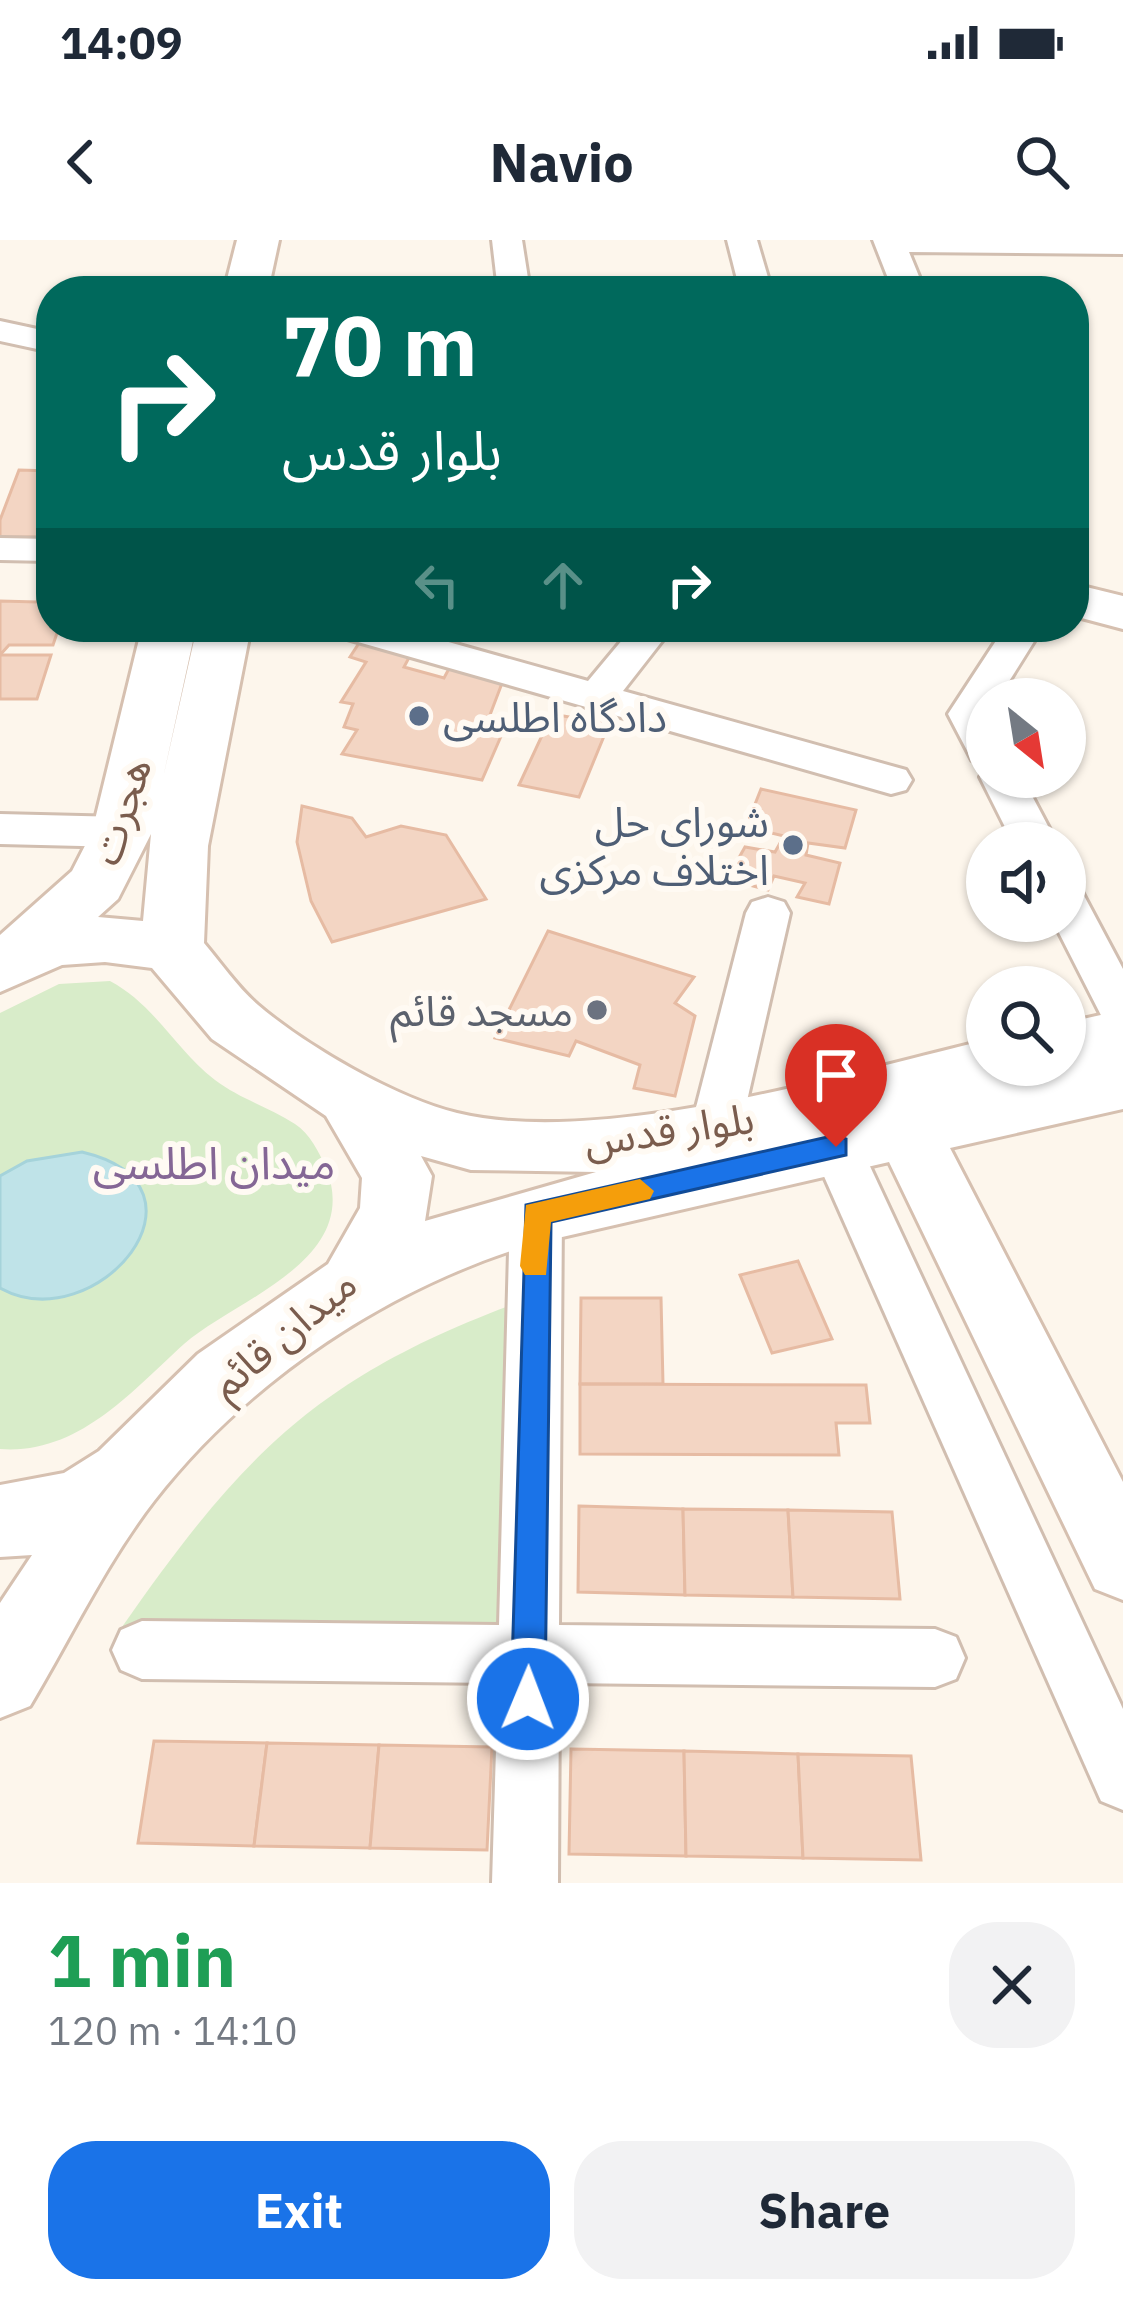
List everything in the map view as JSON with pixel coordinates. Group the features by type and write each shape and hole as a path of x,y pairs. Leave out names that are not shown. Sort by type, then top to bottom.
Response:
{"main road":[{"path":"250,276 258,240"},
{"path":"1089,605 1123,613"},
{"name":"هجرت","path":"6,965 96,884 122,832 166,642"},
{"name":"هجرت","path":"172,950 178,847 221,642"},
{"path":"6,965 50,944 92,938 172,950"},
{"name":"میدان قائم","path":"0,1521 35,1519 86,1502 127,1476 225,1377 354,1285 394,1210 397,1176 350,1097 235,1022 172,950"},
{"path":"1086,1043 1123,1035"},
{"name":"بلوار قدس","path":"350,1097 467,1143 540,1146 716,1127 966,1070"},
{"name":"بلوار قدس","path":"354,1285 464,1235 536,1214 1123,1084"},
{"path":"907,1130 1123,1563"},
{"path":"0,1677 127,1476"}],"street":[{"path":"507,240 512,276"},
{"path":"742,240 751,276"},
{"path":"903,276 889,242 1121,245"},
{"path":"1061,244 1074,276"},
{"path":"0,331 36,339"},
{"path":"0,549 36,550"},
{"path":"406,642 891,780"},
{"path":"459,657 476,642"},
{"path":"597,696 642,642"},
{"path":"1002,678 1017,642"},
{"path":"0,829 122,832"},
{"path":"716,1127 768,913"},
{"path":"1086,941 1123,1012"},
{"path":"836,1147 1123,1779"},
{"path":"524,1883 536,1214"},
{"path":"142,1650 934,1658"}],"green space":[{"path":"110,981 140,1002 215,1080 305,1133 326,1168 333,1200 327,1228 288,1274 184,1344 101,1417 54,1442 0,1449 0,1013 59,984"},
{"path":"517,1303 505,1629 122,1627 206,1514 290,1428 388,1361"}],"water":[{"path":"82,1152 124,1170 143,1195 145,1224 131,1253 106,1277 74,1294 37,1299 0,1288 0,1176 27,1161"}],"building":[{"path":"19,470 36,471 36,537 0,537 0,520"},
{"path":"0,601 36,602 36,642 53,645 9,645 0,655"},
{"name":"دادگاه اطلسی","path":"360,642 379,642 412,652 404,667 444,678 452,663 504,678 485,728 502,734 482,780 342,754 357,730 344,727 353,704 341,702 366,662 350,657"},
{"path":"0,655 51,655 37,699 0,699"},
{"path":"552,714 609,724 579,797 519,785"},
{"name":"شورای حل اختلاف مرکزی","path":"761,789 856,810 845,848 808,843 806,855 840,863 829,904 797,897 805,883 774,876 768,890 727,879 745,847 775,852 784,836 746,827"},
{"path":"302,806 352,818 366,837 401,826 446,835 486,899 332,942 311,901 297,842"},
{"name":"مسجد قائم","path":"548,931 694,977 675,1003 695,1016 675,1096 634,1088 640,1065 576,1041 569,1056 495,1038"},
{"path":"798,1261 832,1339 772,1353 740,1275"},
{"path":"581,1298 661,1298 663,1384 580,1384"},
{"path":"580,1384 866,1385 870,1423 836,1423 839,1455 580,1454"},
{"path":"579,1506 683,1509 685,1595 578,1592"},
{"path":"683,1509 788,1510 793,1597 685,1595"},
{"path":"788,1510 892,1512 900,1599 793,1597"},
{"path":"154,1741 267,1743 254,1846 138,1843"},
{"path":"267,1743 379,1745 370,1848 254,1846"},
{"path":"379,1745 492,1747 487,1850 370,1848"},
{"path":"571,1749 684,1751 686,1856 569,1854"},
{"path":"684,1751 798,1754 803,1858 686,1856"},
{"path":"798,1754 911,1756 921,1860 803,1858"}],"slow traffic":[{"path":"535,1266 536,1214 640,1191"}],"place":[{"name":"دادگاه اطلسی","path":"419,716"},
{"name":"شورای حل اختلاف مرکزی","path":"793,845"},
{"name":"مسجد قائم","path":"597,1010"}],"district":[{"name":"میدان اطلسی","path":"214,1162"}],"route":[{"path":"528,1699 536,1214 836,1147"}]}
